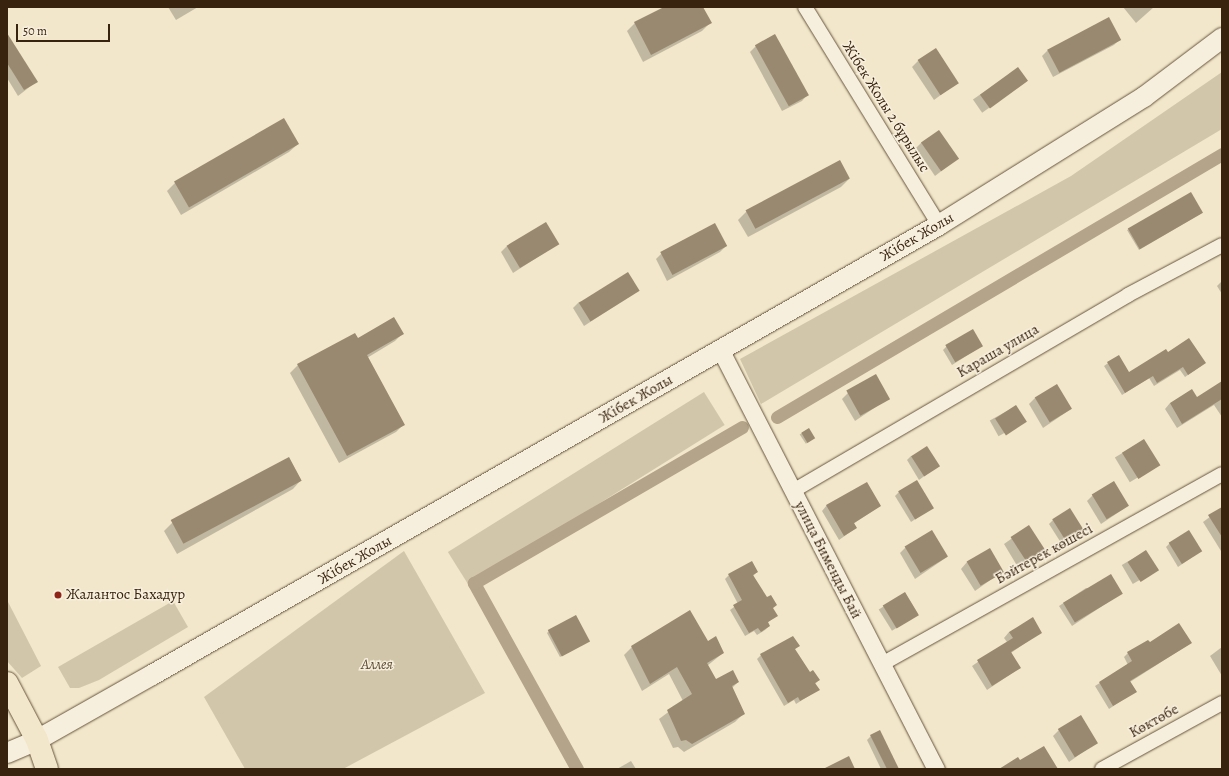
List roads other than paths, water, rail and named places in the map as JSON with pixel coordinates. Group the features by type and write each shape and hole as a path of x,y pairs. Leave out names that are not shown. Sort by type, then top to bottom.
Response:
{"main road":[{"name":"Жібек Жолы","path":"37,740 939,225 1144,97 1222,38"},
{"path":"7,683 37,740 47,769"},
{"path":"7,753 37,740"},
{"path":"7,762 37,740"}],"street":[{"name":"Жібек Жолы 2 бұрылыс","path":"805,7 939,225"},
{"name":"Караша улица","path":"793,492 1128,295 1222,245"},
{"name":"улица Бименды Бай","path":"721,350 936,769"},
{"name":"Бәйтерек көшесі","path":"882,664 1222,474"},
{"name":"Көктөбе","path":"1102,769 1222,703"}],"waterway":[{"path":"777,417 1222,154"},
{"path":"577,769 474,583 742,427"}],"place":[{"name":"Жалантос Бахадур","path":"58,595"}],"park label":[{"name":"Аллея","path":"377,665"}]}
